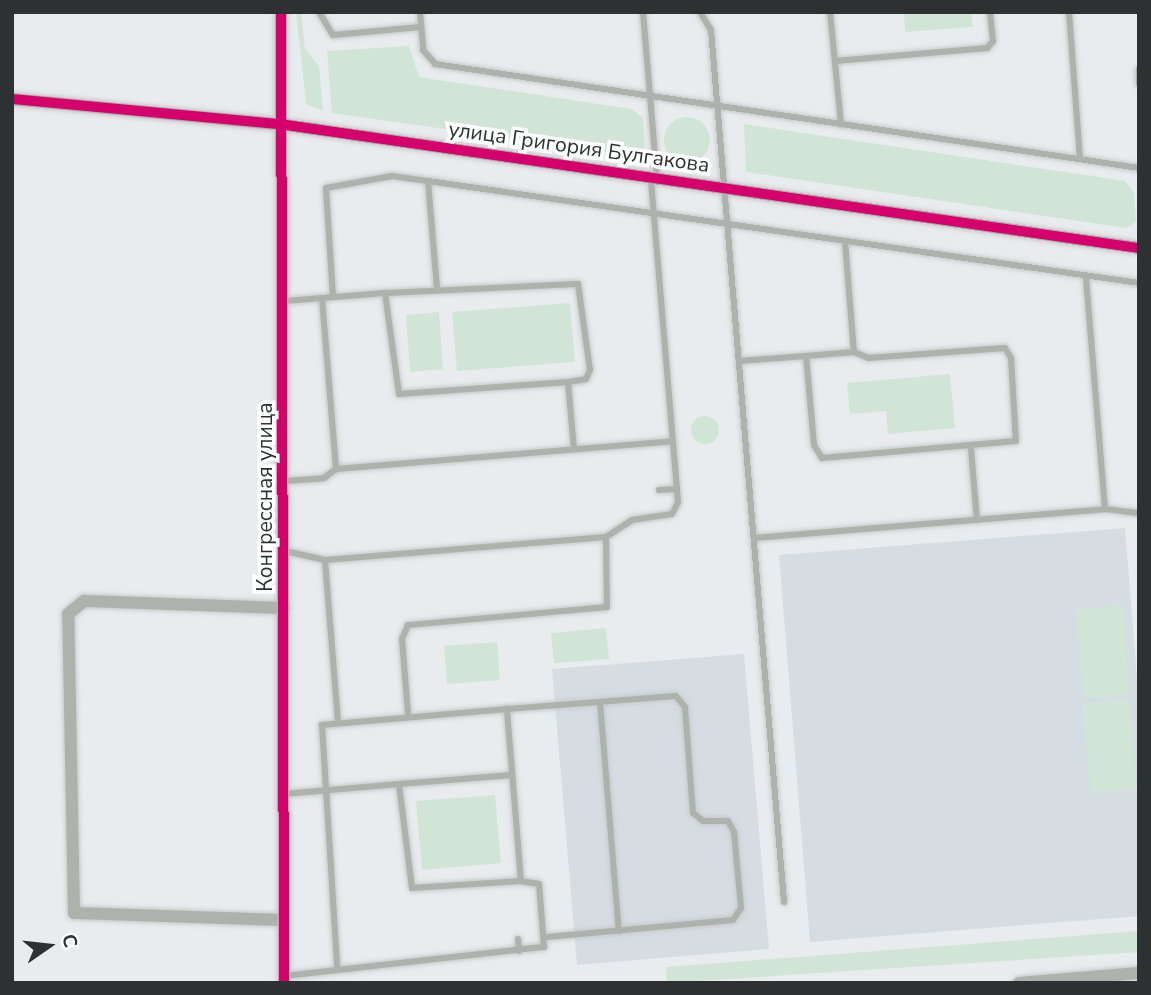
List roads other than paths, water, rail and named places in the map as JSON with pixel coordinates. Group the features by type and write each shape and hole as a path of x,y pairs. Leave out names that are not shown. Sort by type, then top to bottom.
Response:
{"street":[{"name":"Конгрессная улица","path":"281,12 286,125 284,979"},
{"name":"улица Григория Булгакова","path":"12,99 286,125 1139,248"},
{"path":"284,608 84,601 68,614 74,914 284,920"},
{"path":"1019,983 1139,973"}],"lane":[{"path":"319,12 333,35 421,27"},
{"path":"420,12 425,56 435,64 1139,168"},
{"path":"285,551 325,560 606,537 632,520 672,514 677,489 654,214 650,96 643,12"},
{"path":"700,12 710,30 739,361 745,389 754,538 784,902"},
{"path":"830,12 841,124"},
{"path":"835,61 987,48 993,41 990,12"},
{"path":"1069,12 1080,159"},
{"path":"1139,69 1139,84"},
{"path":"333,297 326,188 393,176 1139,283"},
{"path":"428,181 437,288"},
{"path":"845,241 854,352"},
{"path":"1086,276 1105,509"},
{"path":"285,301 437,288 457,293 578,284 590,370 586,379 568,382 399,394 385,293"},
{"path":"322,298 328,333 336,469"},
{"path":"739,361 854,352 868,358 1008,351 1016,441 971,449 822,458 814,445 806,356"},
{"path":"568,382 573,449"},
{"path":"285,481 324,478 336,469 673,441"},
{"path":"971,449 977,520"},
{"path":"659,490 677,489"},
{"path":"754,538 1105,509 1139,513"},
{"path":"408,714 402,639 408,625 607,607 606,537"},
{"path":"325,560 340,699 338,720"},
{"path":"337,966 323,791 322,725 338,720 408,714 600,702 681,700 693,813 703,821 728,821 736,845 741,908 733,920 545,937"},
{"path":"600,702 619,931"},
{"path":"507,709 521,881"},
{"path":"284,794 512,775"},
{"path":"284,979 337,966 544,947 539,884 521,881 412,888 399,784"},
{"path":"518,940 519,951"}]}
